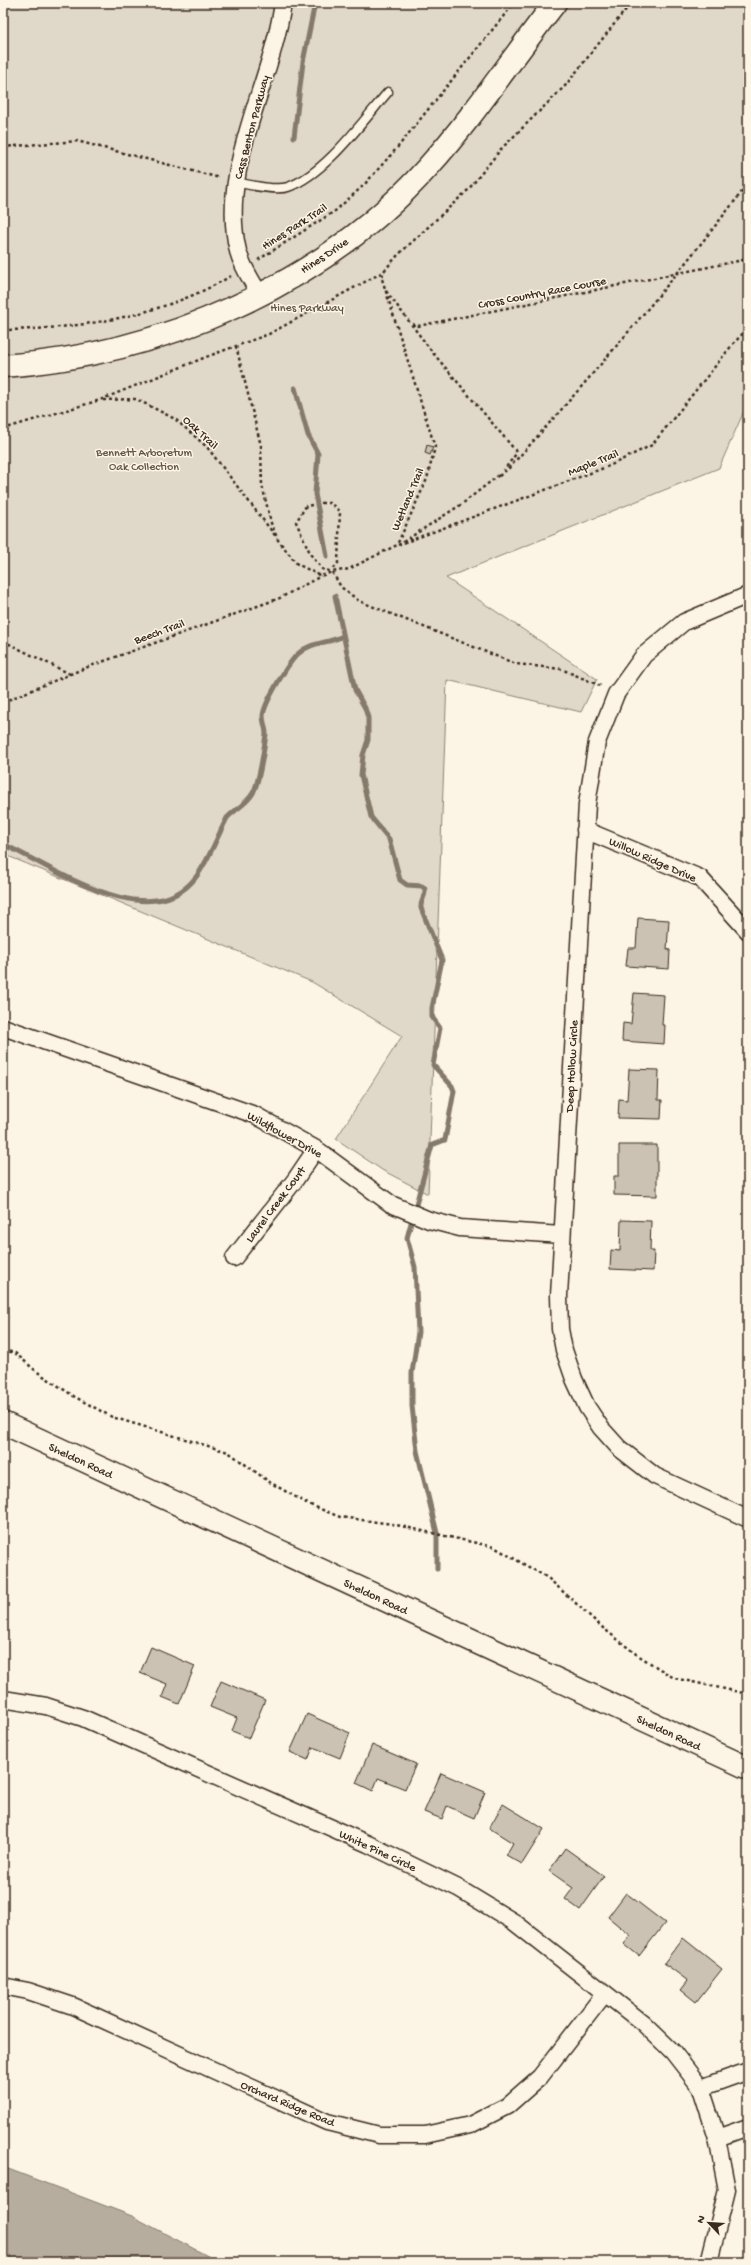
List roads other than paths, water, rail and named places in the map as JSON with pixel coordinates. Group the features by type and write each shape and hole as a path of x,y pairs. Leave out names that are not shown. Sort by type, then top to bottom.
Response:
{"main road":[{"name":"Hines Drive","path":"3,366 79,357 147,340 202,321 260,295 307,268 355,234 392,203 427,169 467,122 555,3"},
{"name":"Sheldon Road","path":"3,1423 748,1768"}],"street":[{"name":"Cass Benton Parkway","path":"260,295 245,268 238,251 234,219 236,182 239,165 272,53 283,3"},
{"name":"Deep Hollow Circle","path":"748,595 684,622 644,655 616,694 597,742 587,804 585,830 561,1235 559,1296 560,1329 564,1350 574,1379 587,1407 601,1428 619,1448 638,1464 676,1487 748,1519"},
{"name":"Willow Ridge Drive","path":"585,830 700,878 748,931"},
{"name":"Wildflower Drive","path":"3,1027 255,1115 316,1149 391,1204 429,1220 460,1228 561,1235"},
{"name":"Laurel Creek Court","path":"234,1258 295,1180 316,1149"},
{"name":"White Pine Circle","path":"3,1699 46,1706 83,1718 361,1841 451,1884 485,1903 514,1922 643,2023 673,2052 701,2088 717,2138 727,2190 709,2262"},
{"name":"Orchard Ridge Road","path":"3,1986 28,1991 73,2006 327,2122 379,2135 425,2135 470,2125 507,2106 540,2077 605,1994"},
{"path":"701,2088 748,2071"},
{"path":"717,2138 748,2127"}],"lane":[{"path":"236,182 260,186 287,187 323,166 388,92"}],"waterway":[{"path":"294,137 303,62 315,3"},
{"path":"295,388 308,435 318,454 315,494 327,556"},
{"path":"335,596 355,690 365,708 368,718 368,740 363,755 361,775 371,817 389,839 400,880 407,885 422,886 425,889 421,908 442,960 432,1008 432,1017 440,1028 433,1065 452,1086 454,1091 445,1140 432,1145 407,1238 415,1267 418,1332 412,1373 412,1406 417,1451 437,1533 437,1569"},
{"path":"3,844 101,892 128,899 154,900 177,894 196,877 201,870 227,818 248,800 253,793 260,773 266,734 263,720 264,710 283,673 295,657 304,649 315,644 337,639 343,636"}],"park label":[{"name":"Hines Parkway","path":"307,307"},
{"name":"Bennett Arboretum Oak Collection","path":"144,459"}]}
